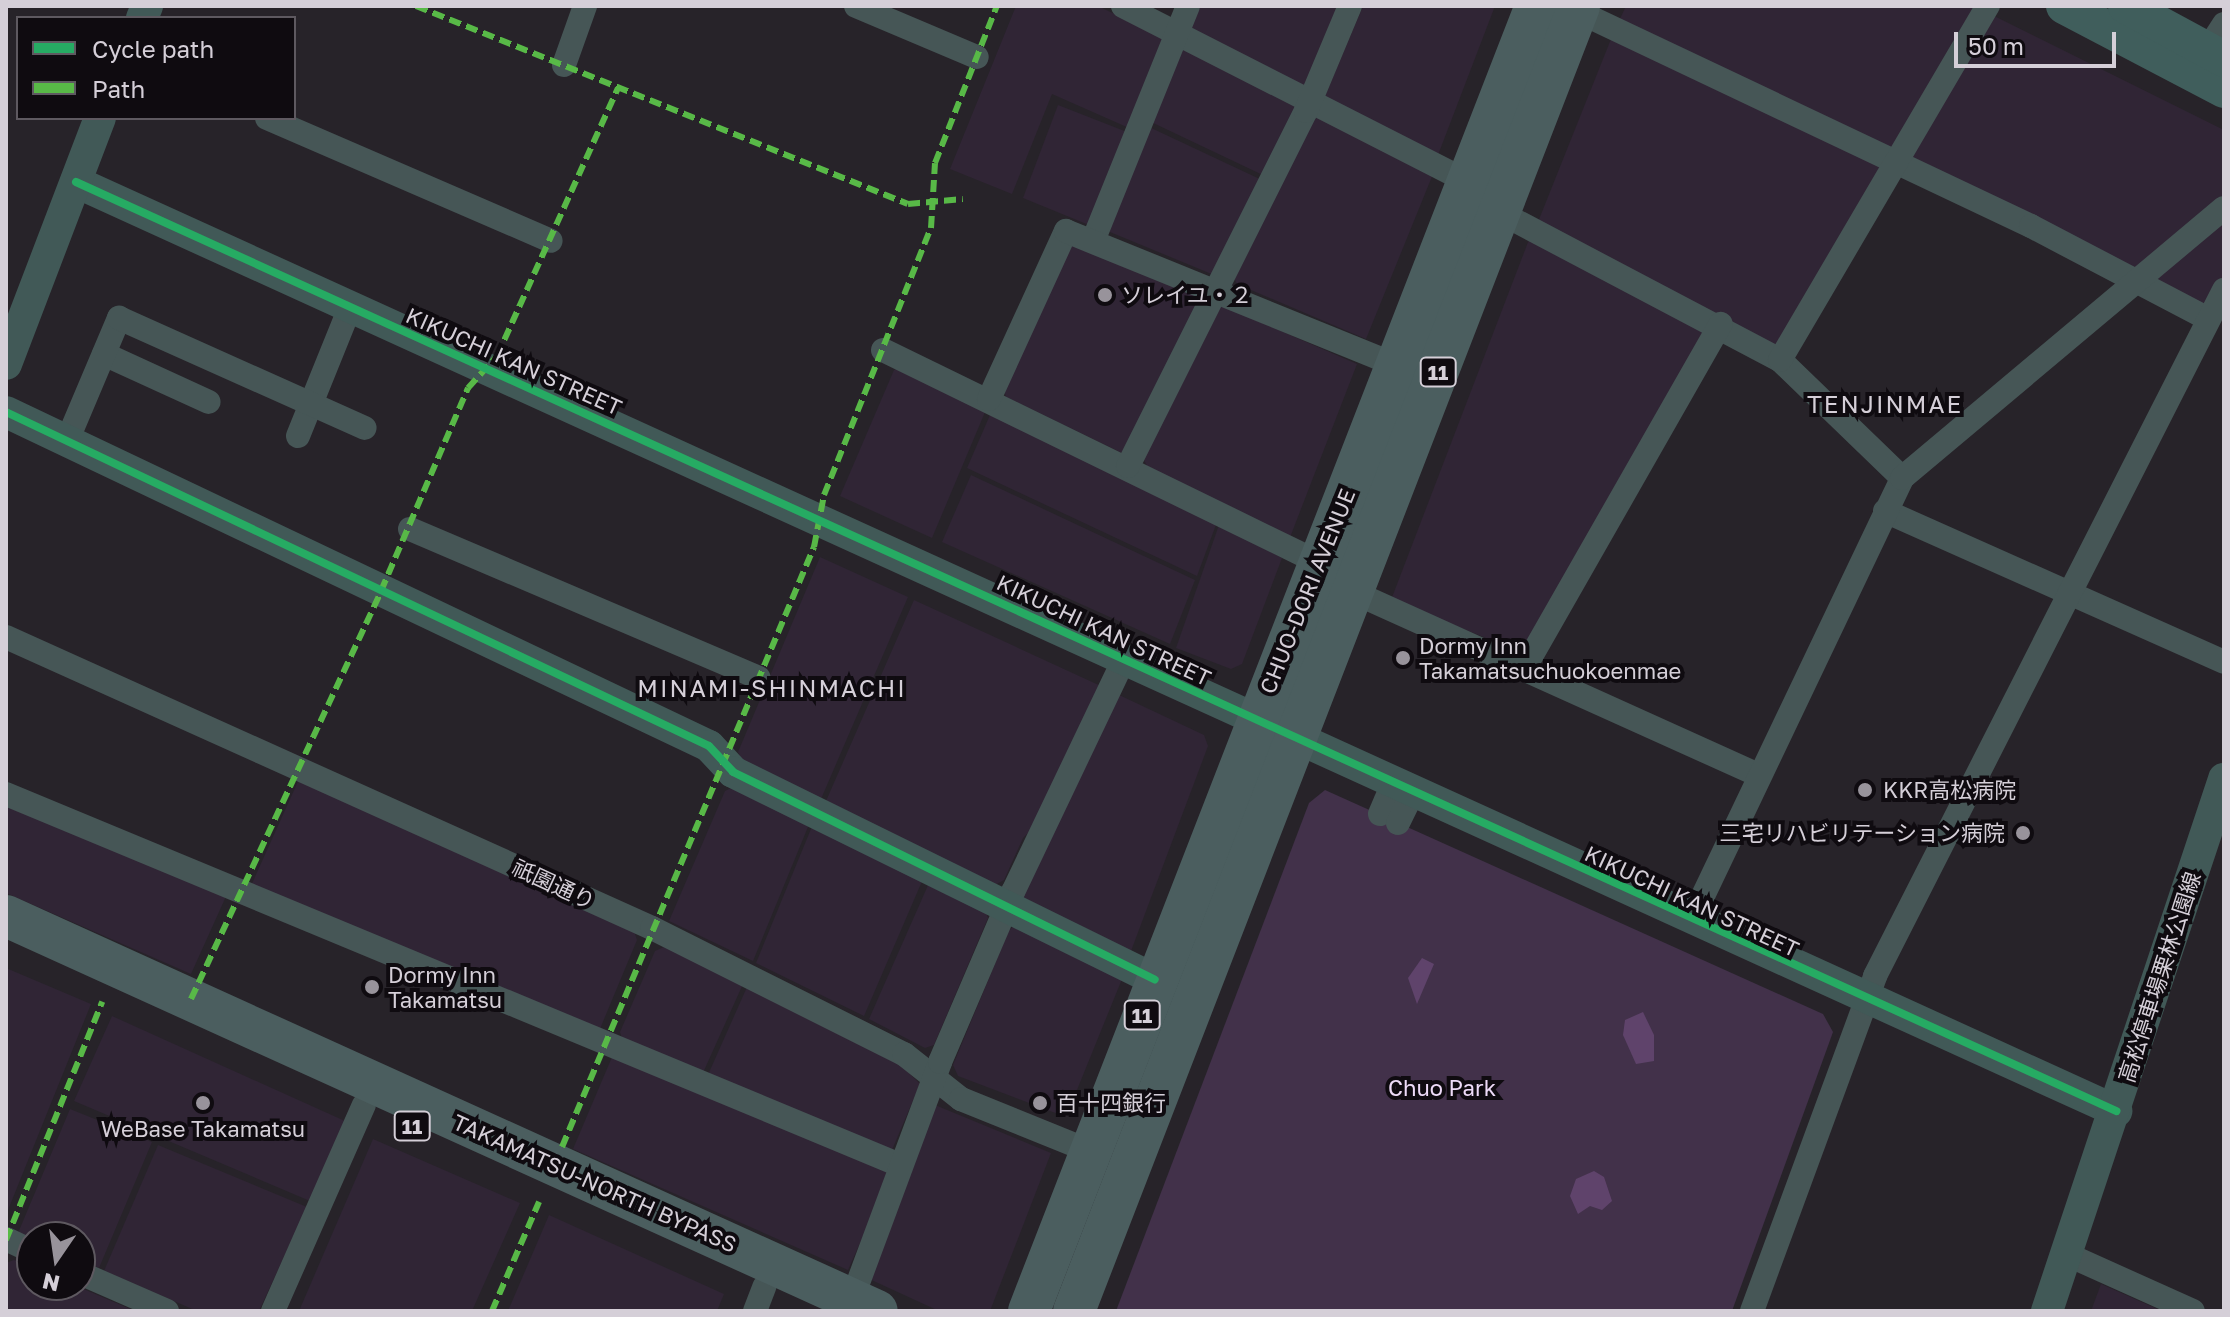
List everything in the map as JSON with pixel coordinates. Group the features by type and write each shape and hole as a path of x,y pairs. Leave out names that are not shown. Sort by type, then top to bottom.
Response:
{"highway":[{"name":"CHUO-DORI AVENUE","path":"1029,1311 1467,181 1564,8"},
{"name":"CHUO-DORI AVENUE","path":"1074,1311 1499,212 1564,8"},
{"name":"TAKAMATSU-NORTH BYPASS","path":"6,916 849,1307"},
{"name":"TAKAMATSU-NORTH BYPASS","path":"6,941 364,1105 760,1299 849,1307"}],"main road":[{"path":"2126,6 2212,52 2224,90"},
{"path":"2087,11 2212,52"}],"street":[{"path":"564,65 585,6"},
{"path":"856,6 977,57"},
{"path":"1123,6 1467,181"},
{"path":"1093,241 1188,6"},
{"path":"1128,466 1218,291 1311,99 1350,6"},
{"path":"1780,360 1988,6"},
{"path":"1564,8 1897,163 2208,319"},
{"path":"6,364 99,120"},
{"path":"272,120 551,241"},
{"name":"KIKUCHI KAN STREET","path":"76,182 1691,921 2116,1111"},
{"path":"1691,921 1902,478 2224,208"},
{"path":"1499,212 1721,324 1780,360 1902,478"},
{"path":"989,399 1066,231 1435,380"},
{"path":"1752,1311 1865,999 2224,290"},
{"path":"307,402 350,307"},
{"path":"67,441 119,318 365,428"},
{"path":"1525,667 1721,324"},
{"path":"883,350 1128,466 1319,563"},
{"path":"104,354 209,402"},
{"path":"298,436 311,408 307,402"},
{"path":"6,412 709,746 733,772 1155,980"},
{"path":"1885,511 2224,662"},
{"path":"410,529 759,678"},
{"path":"1353,592 1759,775"},
{"name":"祇園通り","path":"6,637 652,928 904,1054 933,1081 961,1099 1090,1151"},
{"path":"849,1307 933,1081 1007,905 1124,659"},
{"name":"高松停車場栗林公園線","path":"2047,1311 2224,779"},
{"path":"1389,818 1403,788"},
{"path":"6,794 900,1165"},
{"path":"273,1311 364,1105"},
{"path":"2066,1254 2193,1311"},
{"path":"96,1280 167,1311"}],"shaded area":[{"path":"1016,6 1098,6 1162,37 1163,44 1129,128 1052,94 1012,194 950,169"},
{"path":"1196,6 1343,6 1308,88 1186,31"},
{"path":"1363,6 1495,6 1438,155 1324,98"},
{"path":"1626,6 1974,6 2224,130 2224,322 1619,21"},
{"path":"1611,39 1881,165 1781,342 1771,346 1538,222"},
{"path":"1185,49 1297,105 1267,177 1149,121 1177,51"},
{"path":"1058,105 1127,132 1089,225 1023,198"},
{"path":"1319,117 1433,174 1366,339 1237,284 1234,278 1308,121"},
{"path":"1147,126 1264,181 1214,275 1110,232 1107,225"},
{"path":"1530,237 1704,328 1704,339 1521,652 1391,600"},
{"path":"1074,245 1202,298 1126,455 1006,397 1004,389 1066,248"},
{"path":"1221,305 1357,364 1289,540 1147,466 1141,454"},
{"path":"902,366 988,405 932,538 840,496 894,370"},
{"path":"993,408 1217,522 1197,576 967,468"},
{"path":"971,475 1195,580 1170,644 942,542"},
{"path":"1220,522 1282,558 1242,664 1231,669 1176,648"},
{"path":"820,557 908,597 821,799 743,764 738,752"},
{"path":"914,600 1103,687 1036,825 1023,838 1004,880 993,886 826,801"},
{"path":"1117,694 1204,735 1208,746 1131,951 1022,897"},
{"path":"300,777 632,925 637,940 597,1036 250,888"},
{"path":"735,786 810,822 753,961 669,921 725,791"},
{"path":"6,799 228,892 191,974 6,893"},
{"path":"813,824 923,879 864,1016 756,963"},
{"path":"929,883 985,910 988,918 934,1045 925,1048 869,1019"},
{"path":"1016,925 1122,979 1066,1117 958,1076 953,1065 1009,930"},
{"path":"664,947 743,984 702,1075 623,1041 620,1032 655,951"},
{"path":"1422,958 1434,964 1417,1004 1408,978"},
{"path":"6,968 91,1004 6,1215"},
{"path":"747,987 895,1059 920,1084 892,1150 707,1077"},
{"path":"1643,1012 1654,1035 1654,1061 1636,1064 1623,1035 1625,1020"},
{"path":"112,1016 345,1121 310,1201 74,1101"},
{"path":"612,1057 888,1169 890,1176 848,1270 573,1149"},
{"path":"935,1105 1051,1153 990,1311 939,1311 865,1277"},
{"path":"70,1109 152,1142 99,1268 96,1267 96,1221 23,1221"},
{"path":"373,1139 520,1203 472,1311 299,1311"},
{"path":"158,1145 307,1207 259,1311 197,1311 104,1271"},
{"path":"1594,1171 1604,1177 1612,1201 1602,1210 1590,1206 1578,1214 1570,1196 1576,1179"},
{"path":"549,1215 724,1294 717,1311 508,1311"},
{"path":"16,1261 16,1301 96,1301 96,1294 135,1311 6,1311 6,1263"},
{"path":"2101,1284 2162,1311 2091,1311"}],"green space":[{"name":"Chuo Park","path":"1325,790 1823,1014 1833,1032 1732,1311 1116,1311 1309,803"}],"marked path":[{"path":"416,6 908,204 963,199"},
{"path":"562,1147 814,547 824,495 931,228 935,163 997,6"},
{"path":"191,999 381,591 468,388 497,356 618,88"},
{"path":"6,1240 102,1002"},
{"path":"492,1311 539,1202"}],"cycle path":[{"path":"76,182 2116,1111"},
{"path":"6,412 709,746 733,772 1155,980"}],"place":[{"name":"ソレイユ・２","path":"1105,295"},
{"name":"Dormy Inn Takamatsuchuokoenmae","path":"1403,658"},
{"name":"KKR高松病院","path":"1865,790"},
{"name":"三宅リハビリテーション病院","path":"2023,833"},
{"name":"Dormy Inn Takamatsu","path":"372,987"},
{"name":"WeBase Takamatsu","path":"203,1103"},
{"name":"百十四銀行","path":"1040,1103"}],"district":[{"name":"TENJINMAE","path":"1885,404"},
{"name":"MINAMI-SHINMACHI","path":"772,688"}]}
